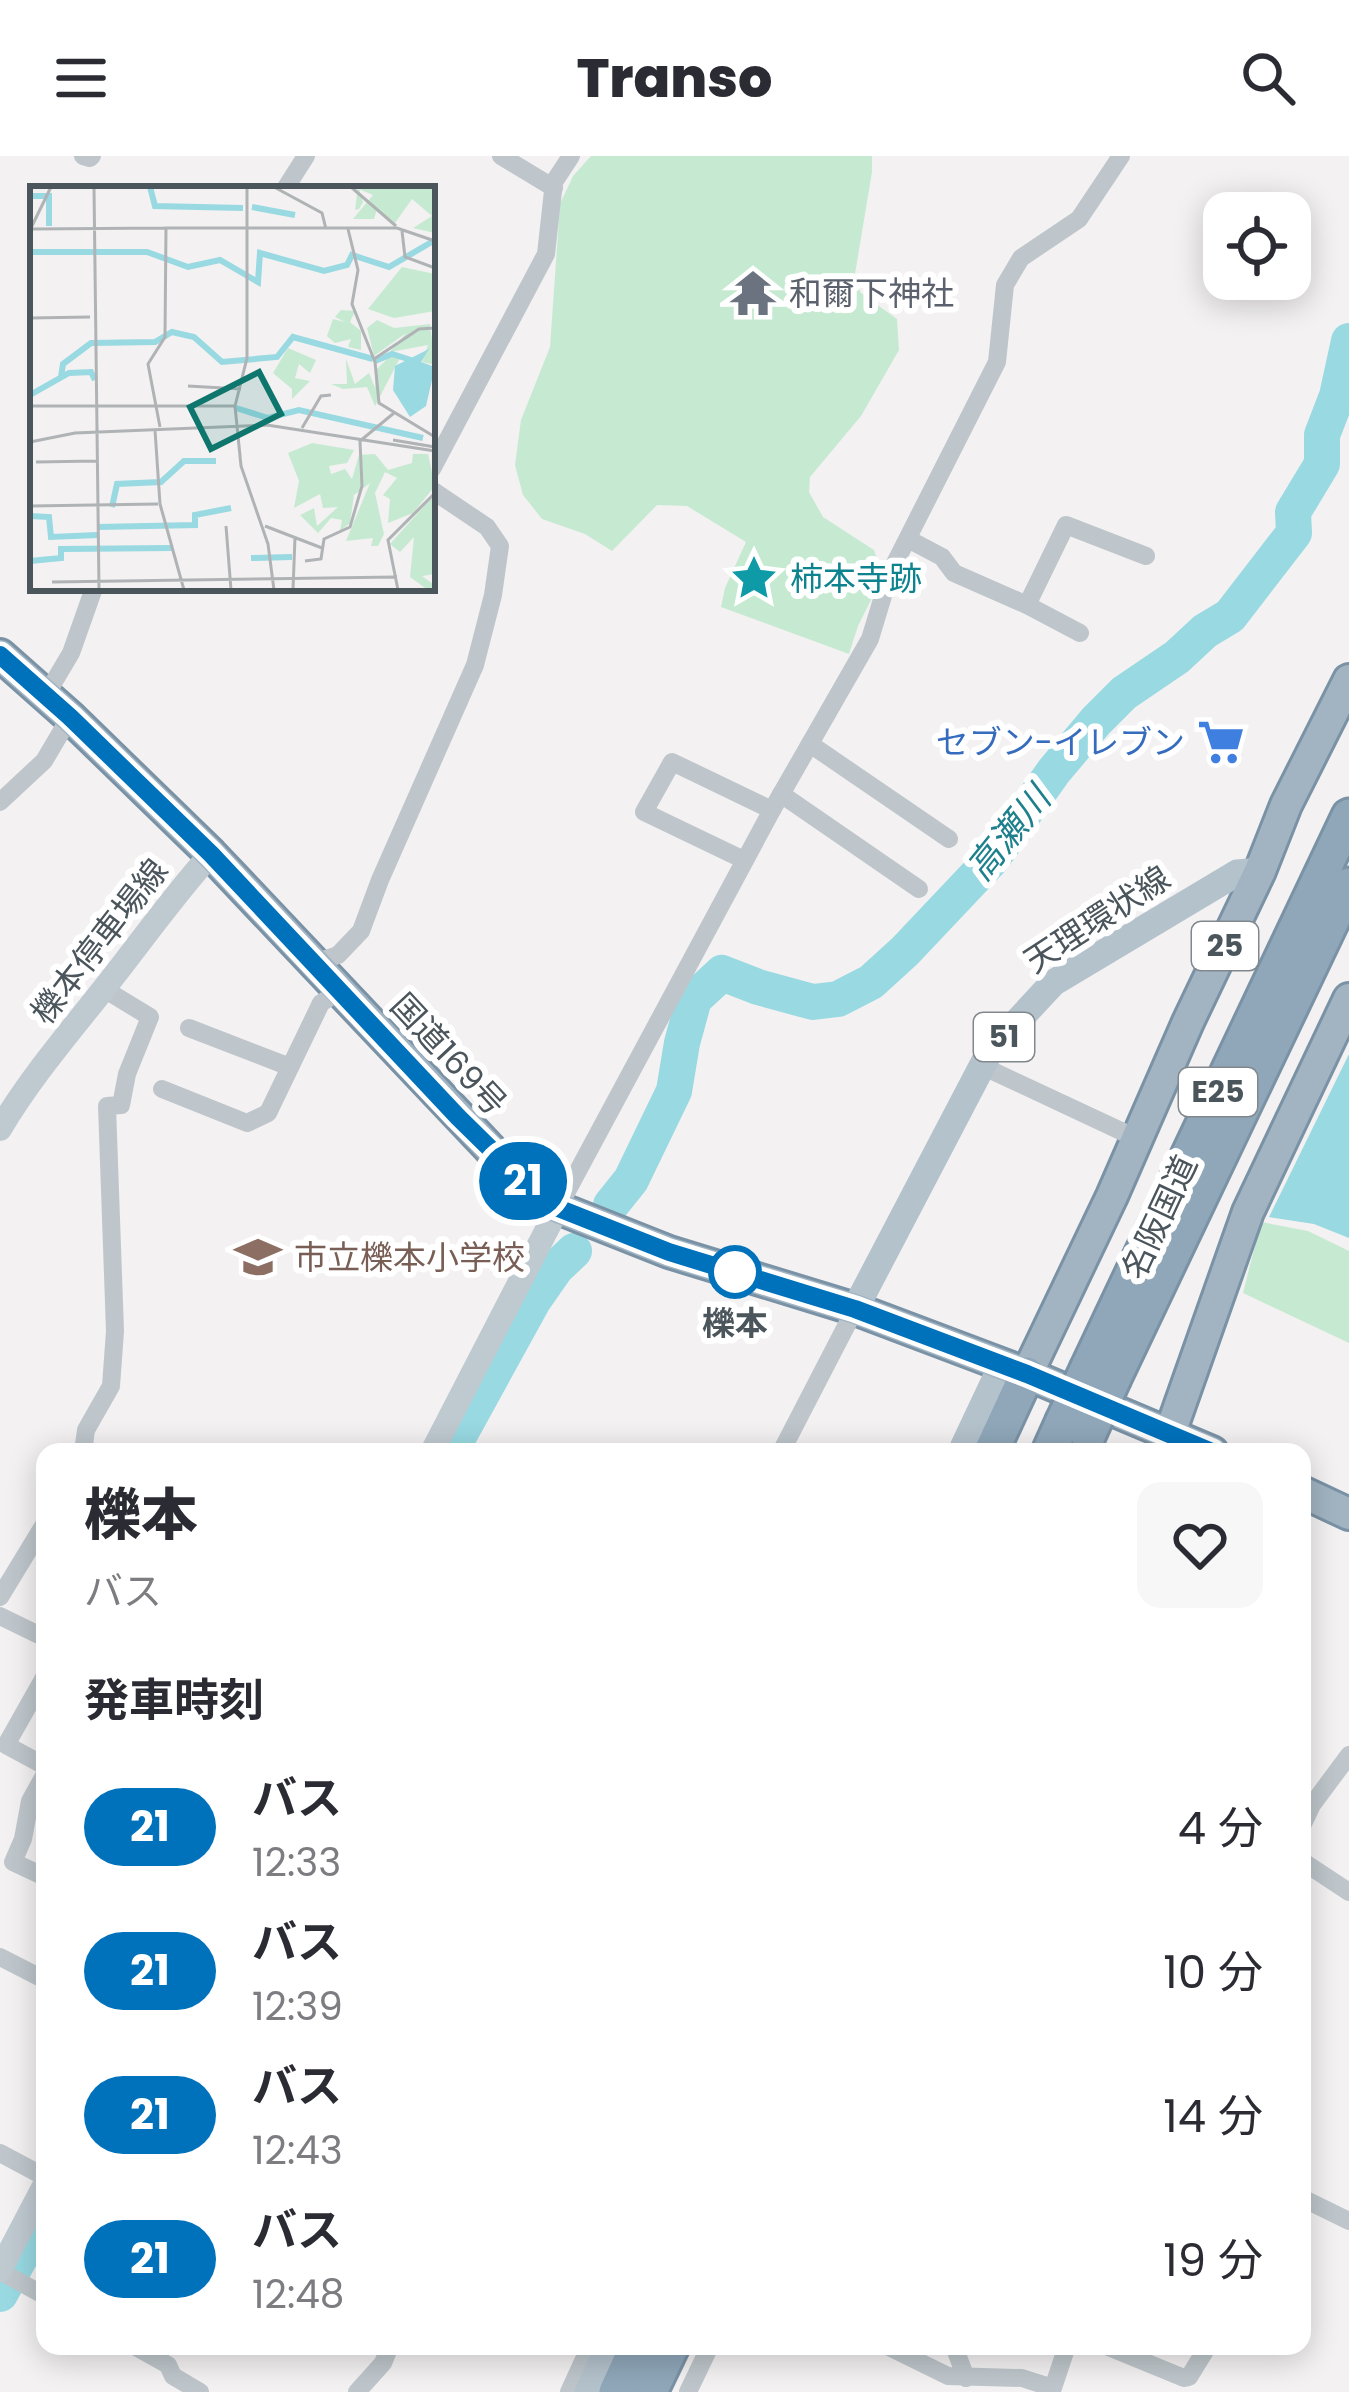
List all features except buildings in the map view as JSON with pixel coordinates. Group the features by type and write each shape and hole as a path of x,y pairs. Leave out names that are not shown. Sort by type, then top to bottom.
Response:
{"highway":[{"name":"国道169号","path":"0,655 211,854 494,1153 558,1208 669,1252 855,1309 1014,1369 1166,1443"},
{"name":"25","path":"1014,1369 1103,1214 1286,805 1349,680"},
{"name":"名阪国道","path":"1070,1441 1349,816"},
{"name":"名阪国道","path":"1101,1373 1349,885"},
{"path":"1166,1443 1248,1211 1349,999"},
{"path":"993,1443 1014,1369"},
{"path":"1311,1496 1349,1514"},
{"path":"592,2389 628,2355"},
{"path":"650,2392 668,2355"}],"main road":[{"name":"櫟本停車場線","path":"0,1130 17,1100 181,886 211,854"},
{"name":"天理環状線","path":"855,1309 990,1051 1053,983 1237,873 1260,871"},
{"path":"437,1443 558,1208"},
{"path":"967,1443 1014,1369"},
{"path":"0,2270 10,2235 36,2195"},
{"path":"592,2389 605,2355"}],"street":[{"path":"83,156 92,156"},
{"path":"287,186 306,156"},
{"path":"501,156 554,188"},
{"path":"435,463 545,254 554,182 571,156"},
{"path":"558,1208 744,860 870,639 890,573 997,362 1005,285 1021,258 1079,219 1121,156"},
{"path":"314,963 338,955 361,931 476,665 500,546 487,527 435,492"},
{"path":"1027,605 1066,525 1146,556"},
{"path":"908,539 943,557 954,573 1080,633"},
{"path":"46,695 71,653 93,591"},
{"path":"0,802 44,761 70,717"},
{"path":"810,744 949,839"},
{"path":"744,860 644,812 671,762 777,802 919,889"},
{"path":"84,1443 86,1430 111,1386 115,1331 107,1106 121,1105 127,1074 150,1017 104,989"},
{"path":"162,1089 247,1123 268,1113 321,1003 340,991"},
{"path":"189,1028 290,1067"},
{"path":"982,1066 1138,1138"},
{"path":"786,1443 855,1309"},
{"path":"0,1597 36,1537"},
{"path":"0,1616 36,1634"},
{"path":"36,1692 6,1745 36,1764"},
{"path":"1311,1807 1349,1755"},
{"path":"36,1789 13,1862 36,1873"},
{"path":"1311,1867 1349,1892"},
{"path":"0,1957 36,1975"},
{"path":"0,2153 36,2175"},
{"path":"1311,2203 1349,2221"},
{"path":"0,2270 36,2291"},
{"path":"150,2355 168,2365 172,2376 200,2392"},
{"path":"357,2392 386,2355"},
{"path":"590,2355 592,2389"},
{"path":"688,2392 706,2355"},
{"path":"905,2355 948,2376 1022,2378 1058,2390 1065,2355"},
{"path":"957,2355 966,2378"},
{"path":"1128,2355 1184,2378 1190,2377 1203,2355"}],"green space":[{"path":"591,156 872,156 854,280 861,293 897,319 899,350 861,416 810,477 809,492 823,517 874,550 883,576 849,654 721,607 746,542 687,506 657,505 612,551 585,534 542,519 523,495 515,465 521,420 550,347 560,204 573,176"},
{"path":"1261,1222 1308,1231 1349,1251 1349,1343 1243,1293"}],"water":[{"path":"1349,1054 1349,1238 1314,1224 1269,1217"}],"waterway":[{"name":"高瀬川","path":"611,1205 631,1180 674,1091 694,999 722,973 813,1002 838,999 871,982 992,859 1096,721 1124,693 1230,616 1294,533 1293,512 1322,464 1322,435 1337,396 1349,341"},
{"name":"高瀬川","path":"455,1443 533,1301 574,1251"},
{"name":"高瀬川","path":"0,2294 36,2228"}],"bus line":[{"name":"21","path":"0,655 211,854 458,1117 526,1184 558,1208 669,1252 855,1309 1192,1443"}],"place":[{"name":"和爾下神社","path":"753,293"},
{"name":"柿本寺跡","path":"754,578"},
{"name":"セブン-イレブン","path":"1221,742"},
{"name":"市立櫟本小学校","path":"258,1257"},
{"name":"櫟本","path":"735,1272"}]}
